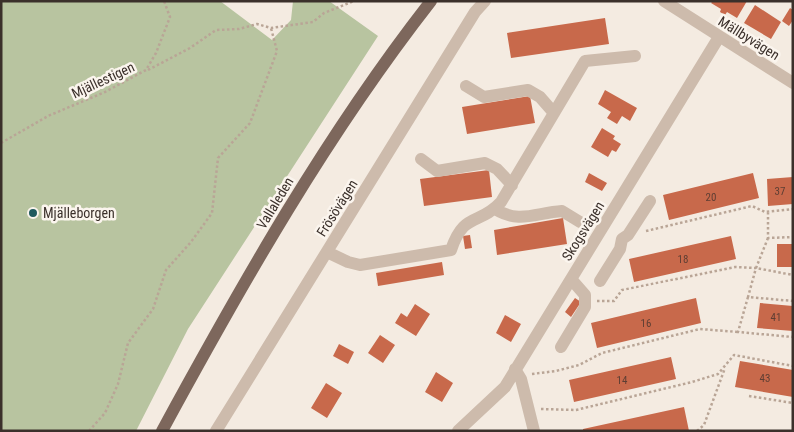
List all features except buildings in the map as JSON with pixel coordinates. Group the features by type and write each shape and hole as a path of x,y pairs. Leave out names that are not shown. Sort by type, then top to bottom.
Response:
{"main road":[{"name":"Vallaleden","path":"162,431 300,189 405,34 432,1"}],"street":[{"name":"Frösövägen","path":"216,431 475,12 485,1"},
{"name":"Mällbyvägen","path":"664,1 793,83"},
{"name":"Skogsvägen","path":"458,431 505,387 517,372 570,279 719,37"},
{"path":"327,252 348,262 360,265 451,250 458,231 464,224 495,209 512,185 585,61 635,56"},
{"path":"466,86 484,97 528,90 540,97 554,113"},
{"path":"421,159 437,171 485,163 497,169 512,185"},
{"path":"600,281 620,249 625,237 650,201"},
{"path":"495,209 511,218 562,210 580,222"},
{"path":"603,228 625,237"},
{"path":"561,347 585,307 585,295 570,279"},
{"path":"517,372 529,408 534,431"}],"path":[{"name":"Mjällestigen","path":"1,143 48,116 105,92 146,70 156,53 170,17 164,1"},
{"path":"146,70 190,48 216,30 239,29 257,24 270,28 313,22 324,13 354,1"},
{"path":"89,431 105,413 118,384 128,343 153,309 166,270 191,242 212,212 218,158 250,123 277,51 270,28"},
{"path":"625,237 752,206 768,212 793,210"},
{"path":"738,332 756,268 768,238 768,212"},
{"path":"768,238 793,237"},
{"path":"585,300 614,301 622,290 735,266 793,274"},
{"path":"748,297 793,301"},
{"path":"517,372 556,371 579,365 602,353 700,329 793,337"},
{"path":"529,408 576,410 620,400 718,374 734,355 793,366"},
{"path":"697,431 704,425 726,364"},
{"path":"749,396 793,403"}],"green space":[{"path":"1,1 220,1 272,40 291,20 293,1 329,1 378,36 188,329 136,431 1,431"}],"place":[{"name":"Mjälleborgen","path":"33,213"}]}
